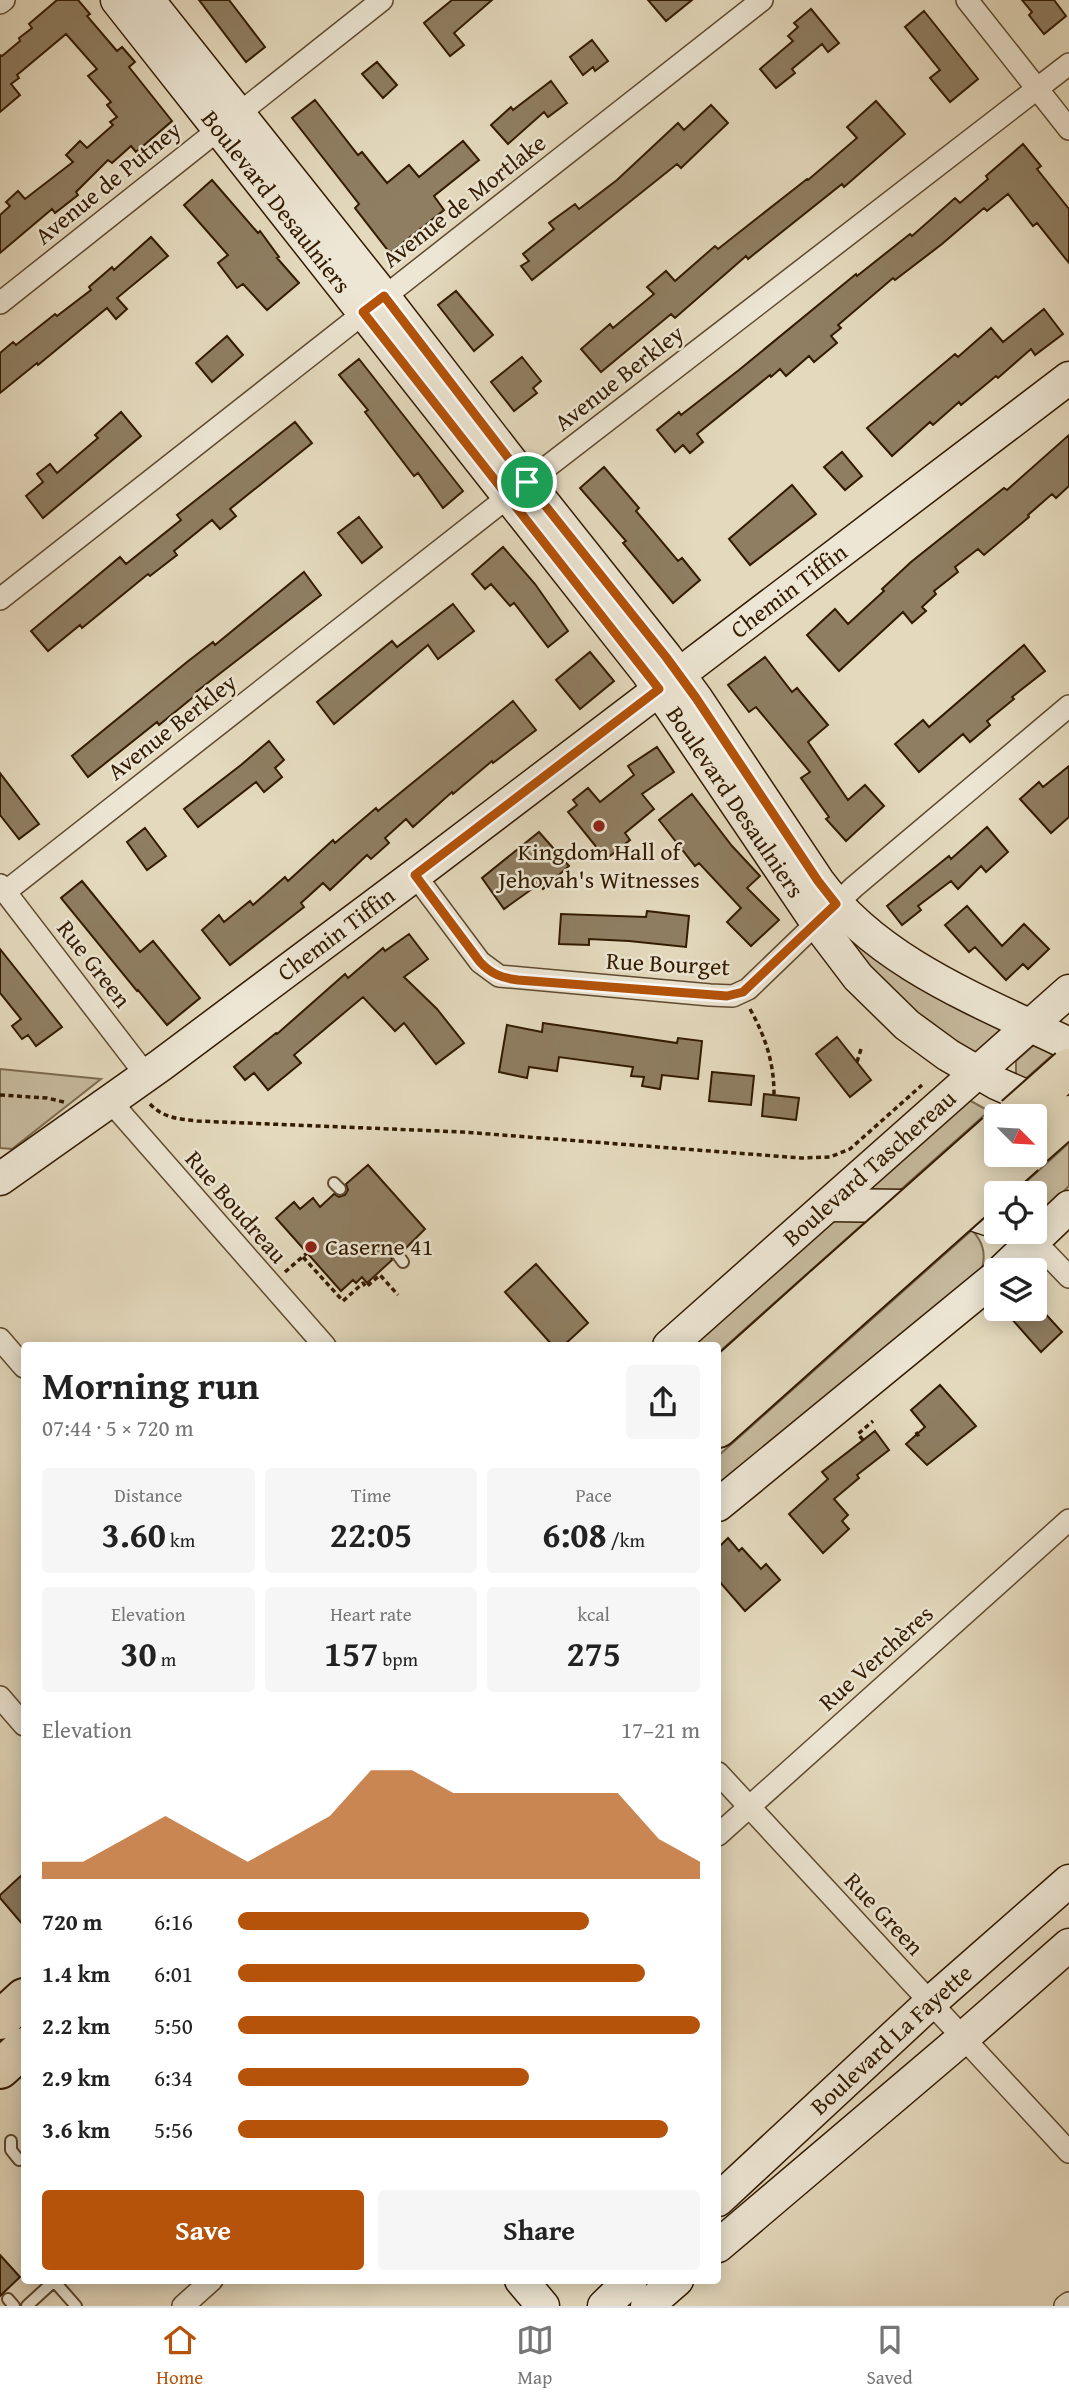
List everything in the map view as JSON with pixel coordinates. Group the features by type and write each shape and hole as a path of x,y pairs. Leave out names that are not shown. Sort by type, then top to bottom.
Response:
{"highway":[{"path":"1028,1104 1069,1068"},
{"path":"1047,1134 1069,1114"},
{"path":"721,1425 836,1299 984,1145"},
{"path":"721,1379 836,1299 1008,1167"},
{"path":"0,2069 10,2019"}],"street":[{"path":"0,3 4,0"},
{"name":"Boulevard Desaulniers","path":"117,0 229,120"},
{"name":"Boulevard Desaulniers","path":"148,0 229,120 668,682 818,881 826,913 858,977 897,1016 978,1073 1024,1097 1069,1114"},
{"name":"Avenue de Putney","path":"0,303 382,0"},
{"name":"Avenue de Mortlake","path":"0,599 762,0"},
{"path":"967,0 1069,129"},
{"name":"Avenue Berkley","path":"3,888 1069,64"},
{"name":"Chemin Tiffin","path":"0,1180 110,1101 146,1087 415,875 1069,378"},
{"name":"Rue Bourget","path":"415,875 480,962 499,976 518,980 727,996 743,992 854,887 1069,706"},
{"name":"Rue Green","path":"3,888 146,1087"},
{"name":"Boulevard Desaulniers","path":"826,913 875,940 904,961 1069,1044"},
{"name":"Boulevard Taschereau","path":"674,1342 1069,991"},
{"name":"Rue Boudreau","path":"110,1101 321,1342"},
{"path":"828,1205 905,1206 984,1218"},
{"path":"1047,1222 1069,1207"},
{"path":"1033,1244 1069,1277"},
{"path":"721,1503 984,1287"},
{"path":"0,1339 21,1364"},
{"name":"Rue Verchères","path":"721,1832 1069,1520"},
{"path":"0,1697 21,1721"},
{"name":"Rue Green","path":"721,1776 1069,2152"},
{"name":"Boulevard La Fayette","path":"721,2197 930,2003 1069,1881"},
{"name":"Boulevard La Fayette","path":"721,2243 1069,1945"},
{"path":"183,2306 208,2284"},
{"path":"524,2284 543,2306"},
{"path":"604,2306 627,2284"},
{"path":"646,2306 672,2284"}],"lane":[{"path":"11,2141 11,2150 19,2160"},
{"path":"27,2306 51,2284"},
{"path":"57,2284 76,2306"}],"path":[{"path":"743,992 768,1048 774,1094"},
{"path":"857,1062 861,1049"},
{"path":"146,1087 162,1115 177,1119 463,1132 761,1156 821,1158 838,1155 850,1149 926,1084"},
{"path":"0,1095 47,1098 70,1106"},
{"path":"284,1273 307,1253"},
{"path":"303,1257 343,1301 363,1283 366,1287 380,1275 398,1295"},
{"path":"863,1440 858,1434 873,1422"}],"shaded area":[{"path":"847,933 1006,1025 971,1057 924,1025 842,938"},
{"path":"1035,1044 1058,1050 1022,1082 1016,1074 1016,1061"},
{"path":"0,1069 101,1079 12,1149 0,1148"},
{"path":"969,1100 984,1108 984,1115 898,1192 866,1191"},
{"path":"1069,1143 1069,1186 1047,1208 1047,1181 1027,1181 1043,1167 1047,1167 1047,1163"},
{"path":"872,1216 721,1350 721,1342 691,1342 828,1220"},
{"path":"972,1230 983,1248 982,1269 721,1487 721,1453"}],"building":[{"path":"57,0 78,0 90,14 87,16 117,51 122,47 135,62 129,67 172,121 136,152 131,146 112,163 108,160 76,192 78,195 55,213 52,209 0,253 0,215 10,206 6,202 18,191 25,199 73,162 66,155 80,141 87,148 113,125 110,122 117,117 107,105 111,102 88,76 97,69 66,34 17,75 19,78 11,84 20,95 0,112 0,55 20,41 19,38 32,28 29,24"},
{"path":"199,0 229,0 265,47 246,62"},
{"path":"452,0 492,0 454,33 464,45 450,56 424,23"},
{"path":"648,0 692,0 666,21"},
{"path":"1022,0 1054,0 1066,16 1044,34 1029,15 1032,12"},
{"path":"811,9 839,43 828,52 822,44 792,69 795,73 776,88 760,69 793,41 788,36 798,27 794,23"},
{"path":"924,11 978,79 950,102 930,78 940,70 905,27"},
{"path":"592,40 608,61 595,71 593,67 583,75 570,57"},
{"path":"377,62 397,85 383,98 362,74"},
{"path":"551,81 567,103 548,117 544,112 508,144 491,125 511,107 513,110"},
{"path":"315,100 358,155 362,152 387,183 409,165 419,177 463,141 479,160 434,196 444,210 390,253 355,208 359,204 292,118"},
{"path":"876,101 905,134 844,187 842,184 748,259 746,256 675,318 671,314 601,372 581,349 610,324 613,328 654,294 647,287 666,271 675,281 715,246 718,249 808,180 857,138 847,127"},
{"path":"711,105 728,123 681,168 677,164 532,280 521,266 529,261 523,254 554,229 549,223 575,204 579,209 617,180 678,123 684,130"},
{"path":"1023,144 1041,166 1037,169 1069,209 1069,263 1037,223 1033,226 1008,194 987,211 984,208 942,244 895,280 893,278 838,325 841,328 831,336 837,343 814,362 809,356 786,376 780,369 771,377 770,375 697,434 703,442 690,453 683,445 675,452 657,430 739,370 856,274 857,276 910,234 912,236 955,198 960,203"},
{"path":"212,180 258,233 260,231 279,257 277,258 299,283 267,310 243,284 237,288 218,263 228,255 184,205"},
{"path":"151,237 168,256 117,298 127,309 116,319 107,308 0,393 0,353 13,342 16,345 91,290 89,287 112,267 114,270"},
{"path":"456,291 493,335 474,351 438,305"},
{"path":"1044,309 1063,334 1035,355 1031,349 961,405 959,402 933,425 930,422 892,456 867,428 955,354 958,357 991,328 1003,342"},
{"path":"227,336 243,355 212,382 196,363"},
{"path":"522,357 541,381 533,388 537,393 514,411 491,382"},
{"path":"359,359 463,491 443,508 418,473 414,476 365,412 368,410 339,375"},
{"path":"121,412 141,436 43,518 26,496 43,482 37,474 50,464 57,473 98,438 95,435"},
{"path":"295,422 312,443 230,509 236,516 220,529 212,520 174,551 177,555 48,651 31,631 120,557 126,564 181,520 177,515"},
{"path":"1069,435 1069,486 1056,498 1052,494 984,555 978,549 955,567 958,572 934,591 936,594 922,607 926,611 912,623 903,612 839,671 807,635 835,609 848,624 911,562 1004,488 1007,490"},
{"path":"842,452 862,476 845,490 824,467"},
{"path":"604,467 639,508 636,511 678,561 682,558 700,580 673,603 623,543 626,541 580,488"},
{"path":"792,485 816,514 750,565 729,539"},
{"path":"359,517 382,547 362,563 338,533"},
{"path":"503,547 535,584 568,631 548,647 514,603 510,606 491,584 485,589 472,574"},
{"path":"304,572 321,595 196,692 197,694 159,725 157,722 88,777 72,756 187,662 213,642 215,645"},
{"path":"453,604 474,631 438,659 428,645 334,724 317,702 392,641 397,647"},
{"path":"1024,645 1045,671 1012,697 1014,699 987,721 990,725 970,742 963,734 919,772 895,744 923,720 929,727"},
{"path":"590,652 614,681 580,709 556,680"},
{"path":"765,657 792,692 797,688 828,725 808,742 848,800 865,785 884,806 846,841 826,819 829,817 801,778 810,772 756,707 749,712 728,685"},
{"path":"513,701 536,730 493,763 492,761 453,794 452,792 413,827 406,819 385,838 389,843 371,859 367,855 330,890 323,883 301,903 304,907 230,965 202,930 219,915 224,922 250,901 253,905 285,877 288,881 333,840 335,843 376,808 378,811"},
{"path":"269,741 284,760 275,768 282,777 264,792 256,782 198,827 184,809"},
{"path":"657,747 674,772 642,794 654,809 625,833 630,840 606,859 568,812 577,805 573,800 588,788 600,802 634,775 628,766"},
{"path":"1069,766 1069,817 1051,833 1020,799 1039,782 1043,787"},
{"path":"0,773 39,824 19,839 0,815"},
{"path":"692,794 732,846 760,876 747,888 779,920 751,946 727,922 741,908 699,863 695,866 659,820"},
{"path":"987,827 1008,852 986,872 981,866 958,889 951,881 918,906 921,910 902,925 887,906 949,856 951,859"},
{"path":"145,828 166,856 147,870 127,842"},
{"path":"539,832 569,866 543,889 539,884 504,909 482,878"},
{"path":"82,881 140,952 153,941 200,998 167,1025 61,898"},
{"path":"967,906 1002,946 1024,924 1049,949 1028,969 1023,964 1006,980 975,947 969,952 945,925"},
{"path":"647,911 689,916 686,947 589,939 589,945 559,944 561,914 646,917"},
{"path":"409,934 428,959 404,977 437,1009 464,1043 436,1064 404,1023 395,1031 363,997 294,1055 301,1063 268,1090 254,1073 245,1080 234,1067 277,1034 345,974 348,978 383,948 385,951"},
{"path":"0,949 62,1027 36,1046 28,1035 22,1039 12,1026 21,1019 0,993"},
{"path":"543,1023 677,1043 678,1038 702,1041 698,1079 662,1075 660,1089 642,1086 644,1077 631,1076 633,1067 559,1057 557,1071 529,1067 527,1078 499,1072 507,1025 542,1032"},
{"path":"837,1037 871,1080 850,1097 816,1054"},
{"path":"712,1072 754,1076 751,1105 709,1101"},
{"path":"764,1094 799,1098 796,1120 762,1116"},
{"path":"368,1165 425,1229 404,1250 398,1247 393,1249 390,1255 392,1260 367,1283 362,1277 356,1283 353,1280 341,1291 276,1218 294,1202 300,1209 313,1198 320,1207 334,1194 339,1197 345,1195 348,1190 346,1184"},
{"path":"536,1264 588,1323 567,1342 549,1342 505,1292"},
{"path":"1047,1316 1062,1332 1041,1352 1014,1321 1047,1321"},
{"path":"940,1385 976,1426 927,1465 906,1444 925,1427 911,1410"},
{"path":"875,1431 889,1450 857,1475 859,1478 834,1499 848,1515 842,1521 849,1529 823,1553 789,1514 828,1479 822,1472"},
{"path":"728,1538 739,1551 742,1548 761,1569 766,1564 780,1580 745,1611 721,1583 721,1545"},
{"path":"21,1876 21,1922 0,1898"},
{"path":"0,2255 20,2277 0,2296"}],"place":[{"name":"Kingdom Hall of Jehovah's Witnesses","path":"599,826"},
{"name":"Caserne 41","path":"311,1247"}],"route":[{"path":"384,296 527,482 666,657 836,904 748,989 738,995 518,980 499,976 480,962 415,875 659,689 363,312 384,296"}]}
